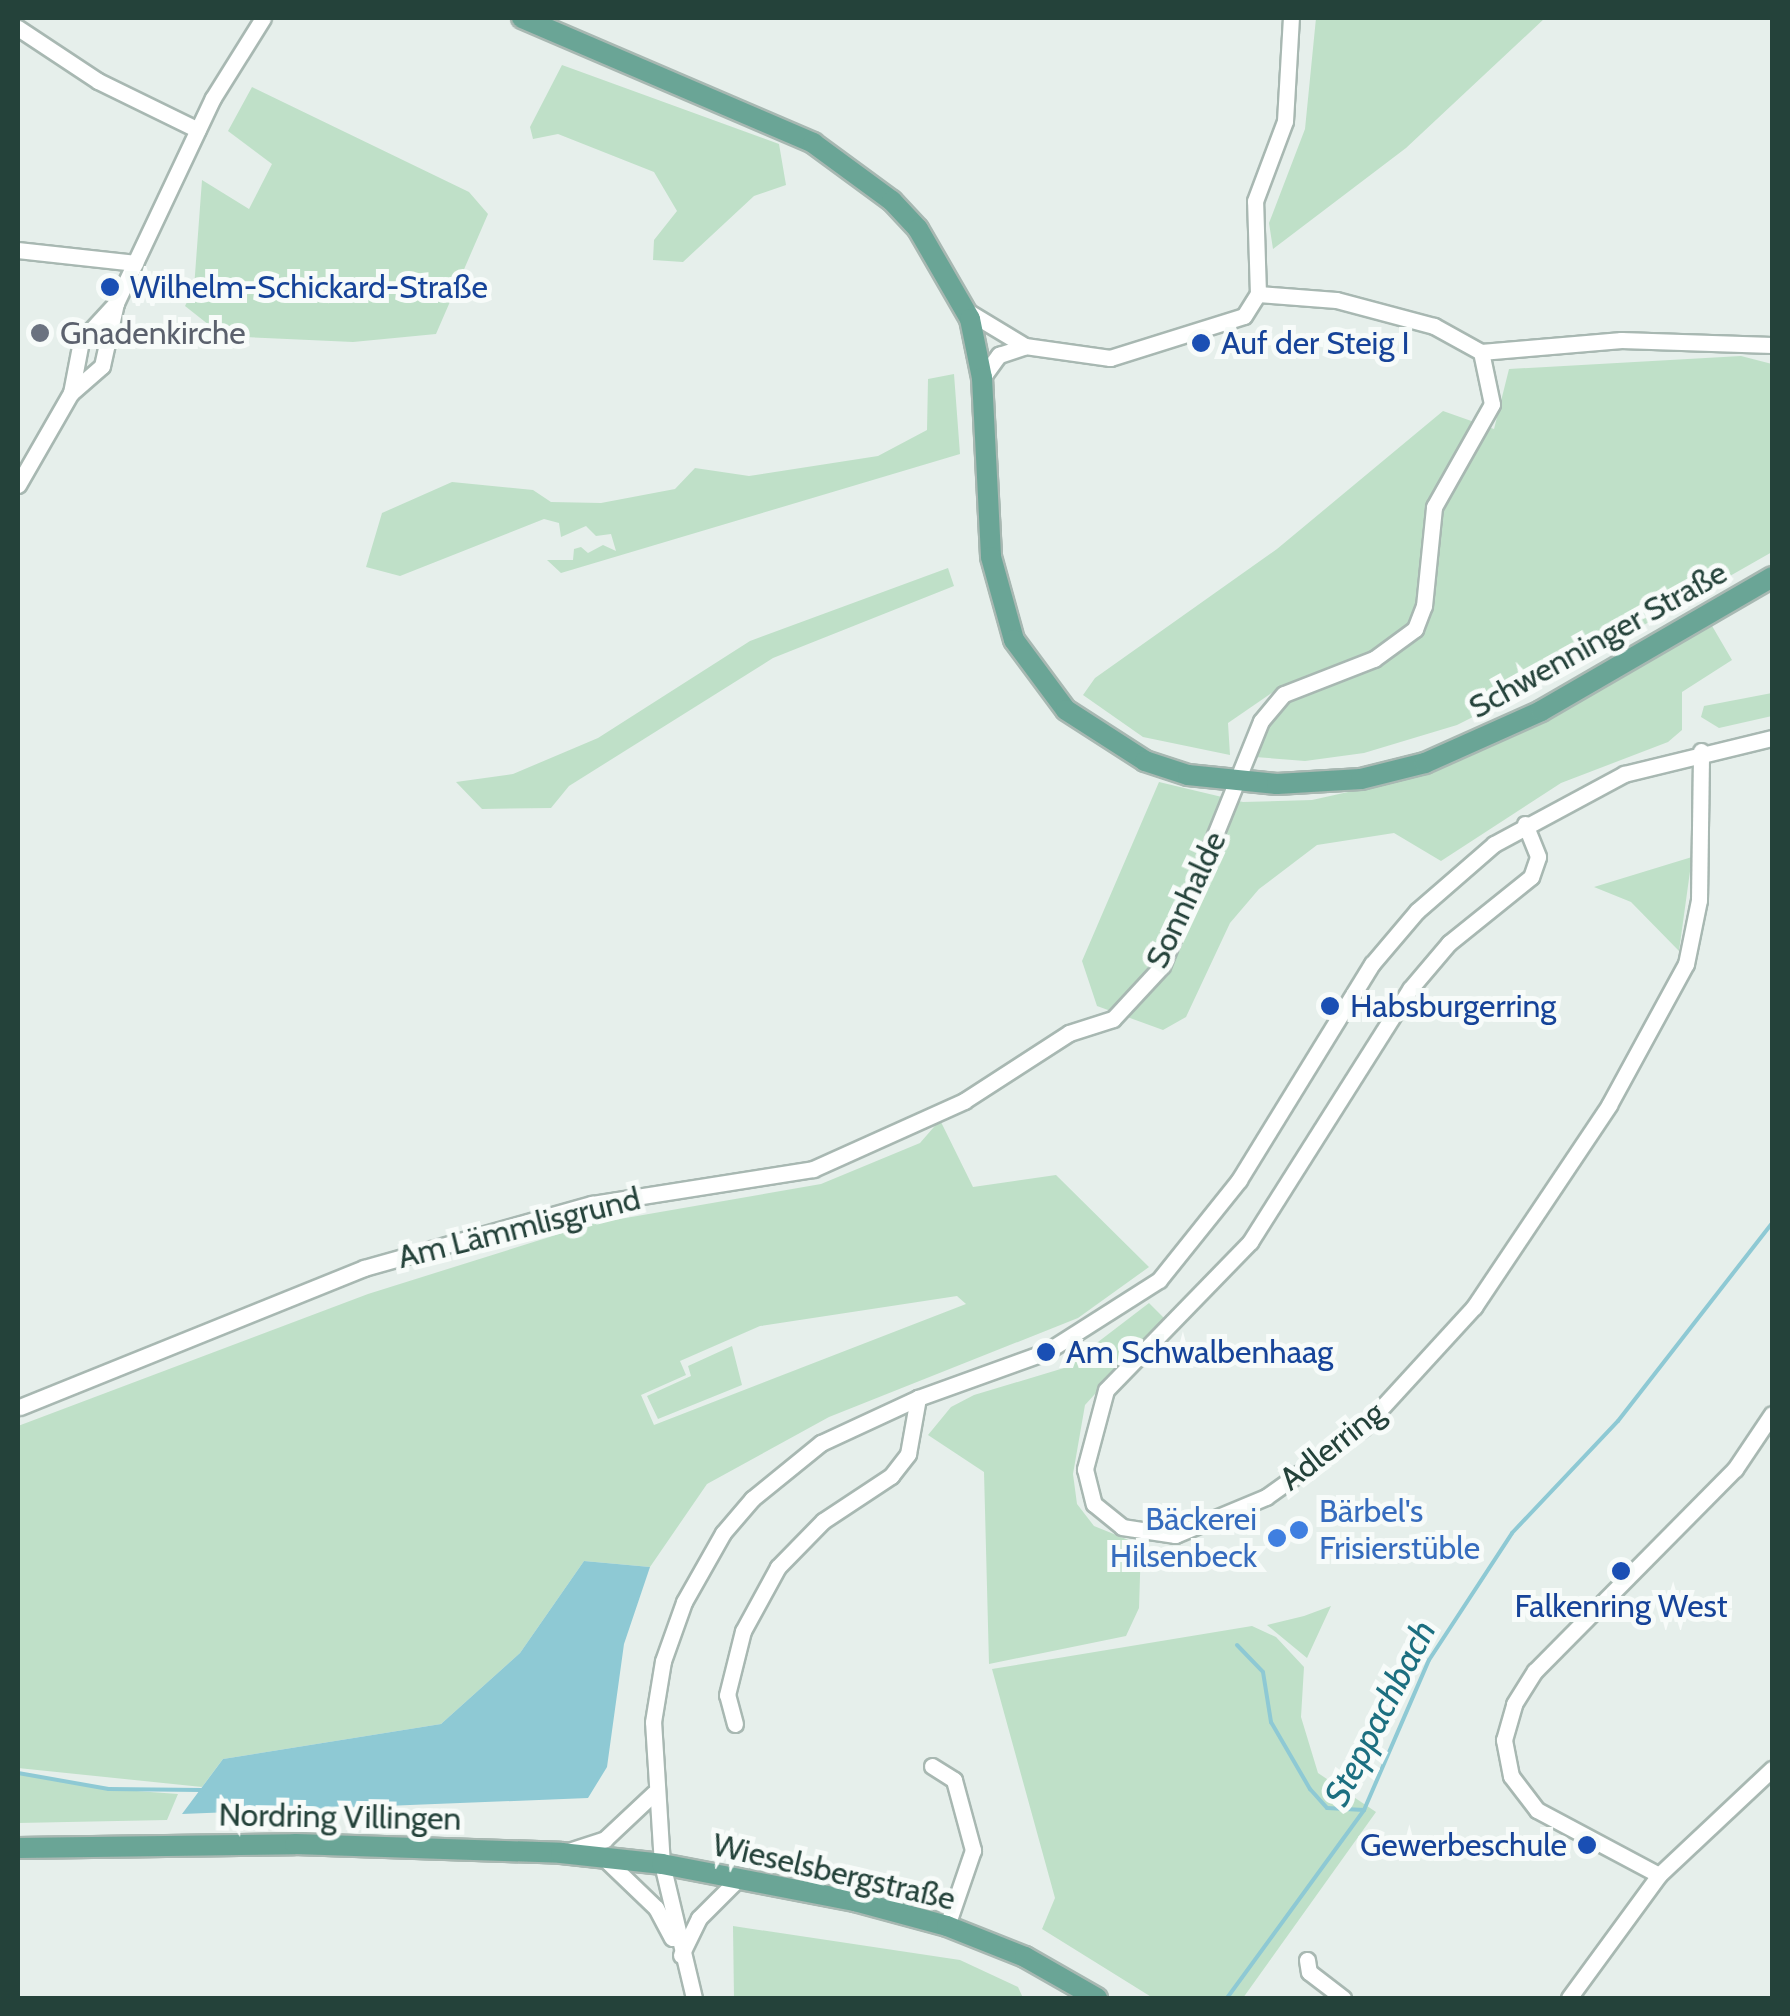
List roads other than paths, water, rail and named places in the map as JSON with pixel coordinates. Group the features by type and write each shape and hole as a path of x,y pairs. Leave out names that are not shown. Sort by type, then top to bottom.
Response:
{"main road":[{"name":"Schwenninger Straße","path":"522,18 772,122 840,161 918,229 967,311 982,378 990,556 1000,605 1040,682 1082,725 1121,750 1188,775 1238,783 1362,779 1465,748 1772,576"},
{"name":"Nordring Villingen","path":"18,1848 295,1844 562,1853 662,1864"},
{"name":"Wieselsbergstraße","path":"662,1864 947,1926 1025,1956 1097,1998"}],"street":[{"path":"18,485 71,393 102,366 116,303 198,130 263,18"},
{"path":"967,311 1024,346 1110,358 1154,349 1244,316 1258,294 1255,201 1285,121 1291,18"},
{"path":"18,28 98,81 198,130"},
{"path":"18,250 135,263"},
{"path":"1258,294 1398,312 1481,352 1602,341 1772,345"},
{"path":"71,393 81,341 116,303"},
{"path":"982,378 999,356 1024,346"},
{"name":"Sonnhalde","path":"1070,1032 1113,1019 1162,966 1261,721 1284,694 1374,659 1415,629 1424,606 1434,507 1492,404 1481,352"},
{"path":"694,1998 662,1864 654,1792 653,1722 662,1662 684,1602 723,1533 790,1463 854,1425 1046,1352 1158,1280 1240,1180 1372,964 1417,911 1525,824 1624,774 1701,751 1772,738"},
{"name":"Adlerring","path":"1525,824 1538,857 1531,876 1449,943 1410,989 1250,1242 1106,1390 1086,1469 1094,1504 1122,1527 1174,1536 1266,1497 1364,1427 1474,1307 1609,1104 1686,964 1699,900 1701,751"},
{"name":"Am Lämmlisgrund","path":"20,1407 364,1268 592,1204 813,1169 964,1101 1070,1032"},
{"path":"734,1724 727,1695 740,1644 778,1567 823,1521 892,1476 908,1454 918,1398"},
{"path":"1659,1875 1537,1810 1511,1776 1504,1740 1514,1704 1535,1671 1735,1469 1772,1414"},
{"path":"932,1766 954,1780 973,1850 947,1926"},
{"path":"1568,1998 1659,1875 1772,1768"},
{"path":"562,1853 605,1839 654,1792"},
{"path":"604,1858 656,1908 681,1955"},
{"path":"681,1955 699,1918 739,1878"},
{"path":"1308,1960 1309,1972 1343,1998"}],"water":[{"path":"584,1561 650,1567 624,1644 607,1767 588,1798 182,1814 223,1759 441,1724 520,1653"}],"waterway":[{"name":"Steppachbach","path":"1227,1998 1364,1810 1429,1660 1512,1533 1618,1421 1772,1223"},
{"path":"1237,1645 1263,1672 1271,1722 1310,1789 1327,1808 1364,1810"},
{"path":"18,1773 109,1789 201,1790"}],"place":[{"name":"Wilhelm-Schickard-Straße","path":"110,287"},
{"name":"Gnadenkirche","path":"40,333"},
{"name":"Auf der Steig I","path":"1201,343"},
{"name":"Habsburgerring","path":"1330,1006"},
{"name":"Am Schwalbenhaag","path":"1046,1352"},
{"name":"Bärbel's Frisierstüble","path":"1299,1530"},
{"name":"Bäckerei Hilsenbeck","path":"1277,1538"},
{"name":"Falkenring West","path":"1621,1571"},
{"name":"Gewerbeschule","path":"1587,1845"}]}
